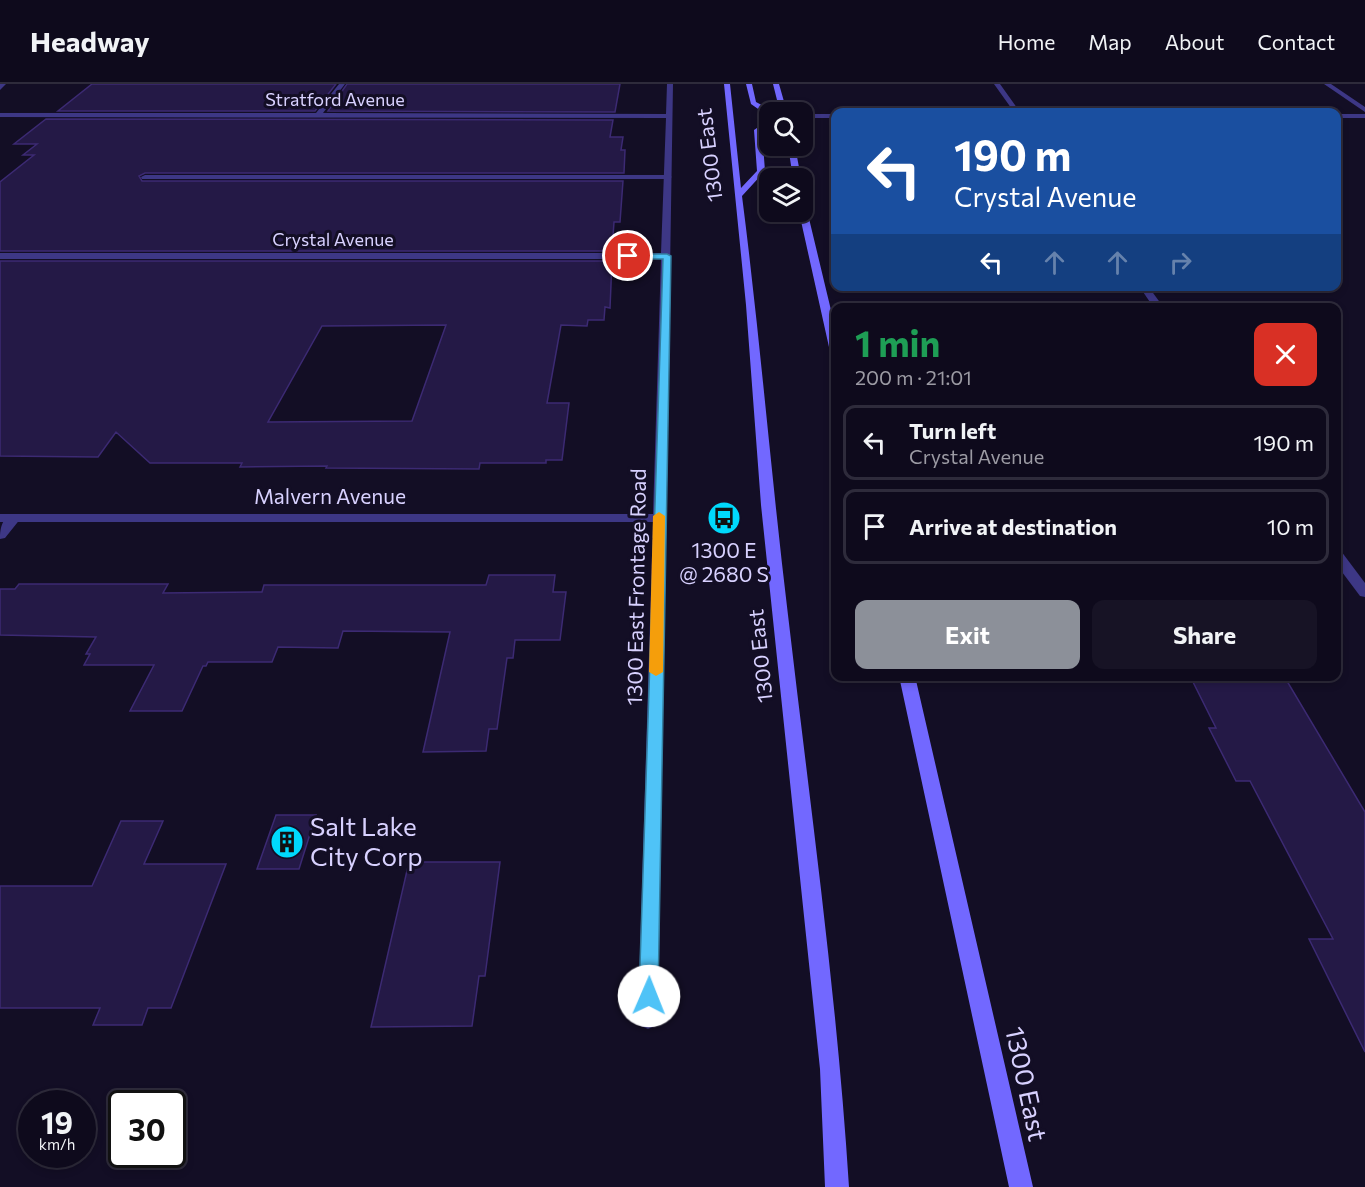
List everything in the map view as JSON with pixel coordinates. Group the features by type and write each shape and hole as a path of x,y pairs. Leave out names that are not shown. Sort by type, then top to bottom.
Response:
{"main road":[{"name":"1300 East","path":"727,84 729,119 740,195 768,505 831,1069 837,1187"},
{"path":"749,84 753,103 759,107"},
{"path":"776,84 781,102"},
{"path":"759,128 759,143"},
{"path":"740,195 761,171 760,156"},
{"path":"806,222 831,334"},
{"name":"1300 East","path":"909,681 1021,1187"}],"street":[{"path":"0,88 3,84"},
{"path":"318,115 342,84"},
{"name":"1300 East Frontage Road","path":"648,1020 670,84"},
{"path":"997,84 1014,108"},
{"path":"1327,84 1365,110"},
{"name":"Stratford Avenue","path":"0,115 670,116"},
{"path":"813,116 831,116"},
{"path":"1341,116 1365,116"},
{"path":"145,177 668,177"},
{"name":"Crystal Avenue","path":"0,256 667,256"},
{"name":"Malvern Avenue","path":"0,518 659,518"},
{"path":"0,536 14,518"},
{"path":"1341,561 1365,593"}],"building":[{"path":"92,84 336,84 315,111 58,111"},
{"path":"347,84 620,84 615,112 328,111"},
{"path":"46,119 613,120 610,137 623,137 621,150 625,150 624,173 145,173 139,176 142,181 623,181 620,222 614,222 612,251 0,251 0,182 34,155 23,155 37,144 14,144"},
{"path":"0,261 612,261 610,308 605,307 604,320 588,320 587,326 561,325 547,403 569,403 562,460 546,460 546,463 480,463 479,469 240,467 242,463 150,463 116,432 98,457 0,456","holes":["446,325 412,421 268,422 322,326"]},
{"path":"489,575 555,575 553,592 566,592 560,640 515,640 513,658 507,658 497,729 489,729 486,751 423,752 450,632 343,631 338,648 278,647 272,662 208,662 206,666 203,666 182,711 130,711 154,665 84,665 90,654 86,654 96,637 0,635 0,589 15,589 19,584 168,584 163,593 262,592 264,585 486,585"},
{"path":"1192,681 1287,681 1365,812 1365,1052 1309,939 1333,939 1250,781 1236,781 1209,728 1216,728"},
{"name":"Salt Lake City Corp","path":"276,815 316,815 299,869 257,869"},
{"path":"121,821 163,821 144,864 226,864 171,1008 148,1008 142,1025 93,1025 100,1008 0,1008 0,886 92,886"},
{"path":"409,862 500,862 485,976 479,976 472,1026 371,1027"}],"slow traffic":[{"path":"656,672 659,516"}],"place":[{"name":"1300 E @ 2680 S","path":"724,518"},
{"name":"Salt Lake City Corp","path":"287,842"}],"route":[{"path":"628,256 667,256 649,996"}]}
